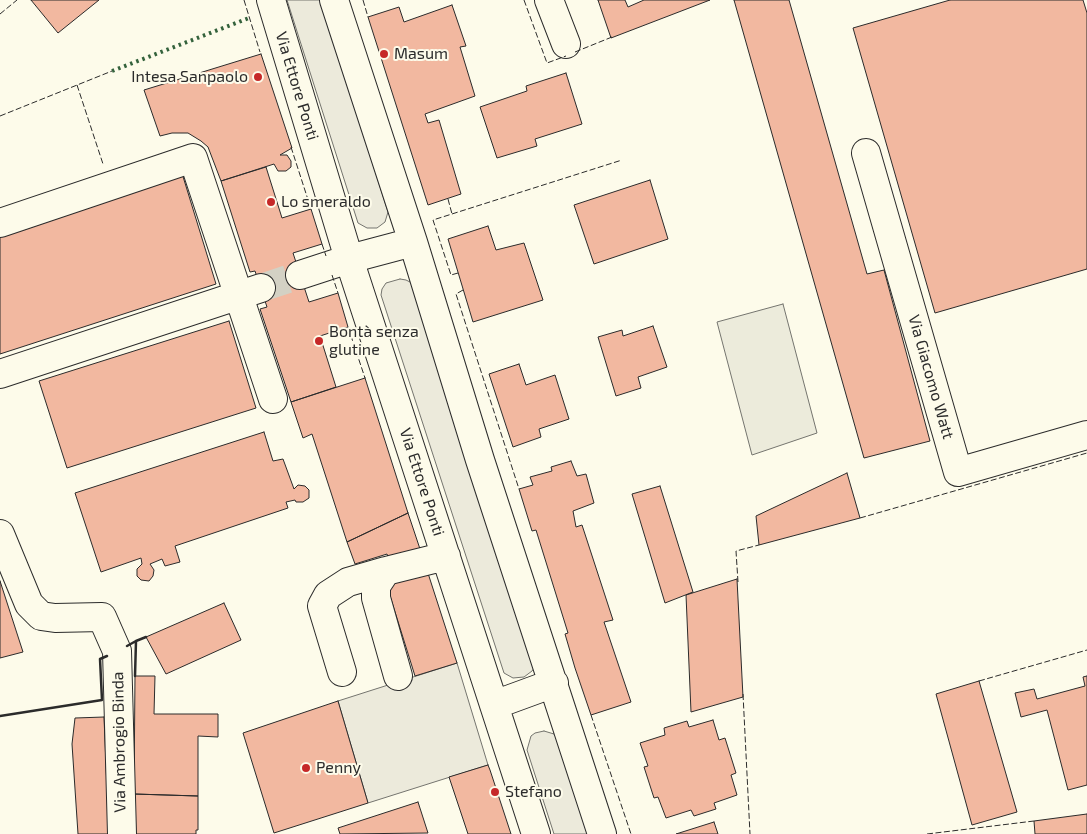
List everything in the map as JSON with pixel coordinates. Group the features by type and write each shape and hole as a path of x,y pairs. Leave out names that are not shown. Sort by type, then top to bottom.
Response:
{"street":[{"name":"Via Ettore Ponti","path":"271,0 349,259 536,834"},
{"path":"334,0 413,242 477,450 602,834"},
{"path":"549,0 566,44"},
{"name":"Via Giacomo Watt","path":"866,153 958,472 1087,435"},
{"path":"0,223 193,158 250,291 273,399"},
{"path":"300,275 349,259 413,242"},
{"path":"0,374 250,291"},
{"name":"Via Ambrogio Binda","path":"0,534 29,604 41,616 55,618 102,617 117,651 122,834"},
{"path":"342,672 322,606 328,595 348,582 446,556"},
{"path":"386,571 376,586 376,598 398,676"},
{"path":"494,704 554,683"}],"shaded area":[{"path":"287,0 321,0 388,212 385,222 377,228 367,228 358,223"},
{"path":"400,279 412,283 535,667 524,677 513,678 504,673 381,295 386,283"},
{"path":"783,304 817,433 752,455 717,322"},
{"path":"457,663 488,765 368,803 338,701"},
{"path":"544,731 554,734 558,739 588,834 554,834 527,750 531,736"}],"building":[{"path":"31,0 99,0 58,33"},
{"path":"598,0 625,0 628,7 644,0 710,0 611,38"},
{"path":"734,0 789,0 867,274 884,270 930,441 864,458"},
{"path":"950,0 1083,0 1087,13 1087,269 935,313 853,28"},
{"path":"452,5 466,46 460,47 475,96 425,114 428,123 439,120 461,194 428,205 368,17 399,7 404,22"},
{"path":"261,54 292,148 280,155 287,155 291,161 291,167 286,171 278,171 274,164 221,181 208,147 201,141 188,133 172,133 160,136 144,90"},
{"path":"566,73 582,124 535,139 537,146 497,158 480,107 527,91 526,86"},
{"path":"266,167 282,218 311,209 322,244 293,253 309,302 338,293 348,327 320,336 336,387 291,402 260,309 267,307 255,271 250,272 221,181"},
{"path":"181,170 216,284 0,354 0,229"},
{"path":"650,180 668,239 594,264 574,205"},
{"path":"488,226 496,250 524,243 543,300 473,322 448,239"},
{"path":"229,321 256,408 67,468 39,381"},
{"path":"653,326 667,367 638,377 641,388 616,396 598,337 622,330 623,336"},
{"path":"519,364 526,385 555,375 569,419 539,429 541,437 513,447 489,374"},
{"path":"365,378 408,513 347,542 312,434 303,438 291,402"},
{"path":"264,432 273,461 283,459 294,489 298,485 305,486 309,490 309,498 303,502 296,502 295,500 286,502 288,508 175,546 180,562 165,566 162,559 150,564 154,570 153,576 149,581 141,580 137,576 137,569 142,564 141,558 101,572 75,493"},
{"path":"571,461 577,476 586,474 594,503 573,511 576,527 582,525 613,620 604,622 631,702 591,715 575,668 565,634 568,633 536,530 532,531 519,489 533,485 530,477 552,471 551,467"},
{"path":"847,473 860,518 759,545 756,516"},
{"path":"660,486 693,592 665,603 632,494"},
{"path":"408,513 421,552 389,560 387,554 355,564 347,542"},
{"path":"426,567 457,663 415,676 386,583"},
{"path":"737,579 743,697 691,712 686,595"},
{"path":"0,581 23,652 0,658"},
{"path":"224,603 241,640 166,674 146,637"},
{"path":"135,676 155,676 154,714 218,714 218,737 198,736 198,796 134,794"},
{"path":"1087,676 1087,785 1068,790 1047,710 1021,717 1015,693 1034,689 1037,699 1085,686 1083,677"},
{"path":"979,681 1017,812 972,825 936,694"},
{"name":"Penny","path":"338,701 368,803 274,833 243,733"},
{"path":"104,717 109,834 78,834 72,744 75,718"},
{"path":"713,720 719,740 725,738 736,773 731,775 737,795 714,803 716,809 694,816 691,810 666,818 658,797 654,798 644,767 648,766 640,743 665,735 664,728 687,721 689,727"},
{"path":"488,765 511,834 468,834 449,777"},
{"path":"134,794 198,796 198,830 196,830 196,834 134,834"},
{"path":"418,802 428,833 340,834 338,828"},
{"path":"1087,814 1087,834 1035,834 1034,821"},
{"path":"714,822 718,834 676,834"}],"tunnel":[{"path":"261,288 300,275"}],"hedge":[{"path":"112,71 249,18"}],"fence":[{"path":"0,14 17,0"},
{"path":"244,0 260,52"},
{"path":"363,0 368,17"},
{"path":"524,0 547,63 566,56"},
{"path":"575,52 612,37"},
{"path":"0,116 112,71"},
{"path":"77,85 103,164"},
{"path":"291,147 311,209"},
{"path":"458,273 451,275 433,220 622,160"},
{"path":"448,199 452,214"},
{"path":"322,244 326,256"},
{"path":"332,275 338,293"},
{"path":"463,290 456,294 519,489"},
{"path":"348,327 365,378"},
{"path":"860,518 1087,453"},
{"path":"738,582 736,551 759,545"},
{"path":"979,681 1087,650"},
{"path":"743,694 750,834"},
{"path":"591,715 631,834"},
{"path":"927,834 1034,821"}],"wall":[{"path":"135,676 136,641 146,637"},
{"path":"127,646 136,641"},
{"path":"0,716 102,700 100,659 107,656"}],"place":[{"name":"Masum","path":"384,54"},
{"name":"Intesa Sanpaolo","path":"258,77"},
{"name":"Lo smeraldo","path":"271,202"},
{"name":"Bontà senza glutine","path":"319,341"},
{"name":"Penny","path":"306,768"},
{"name":"Stefano","path":"495,792"}]}
